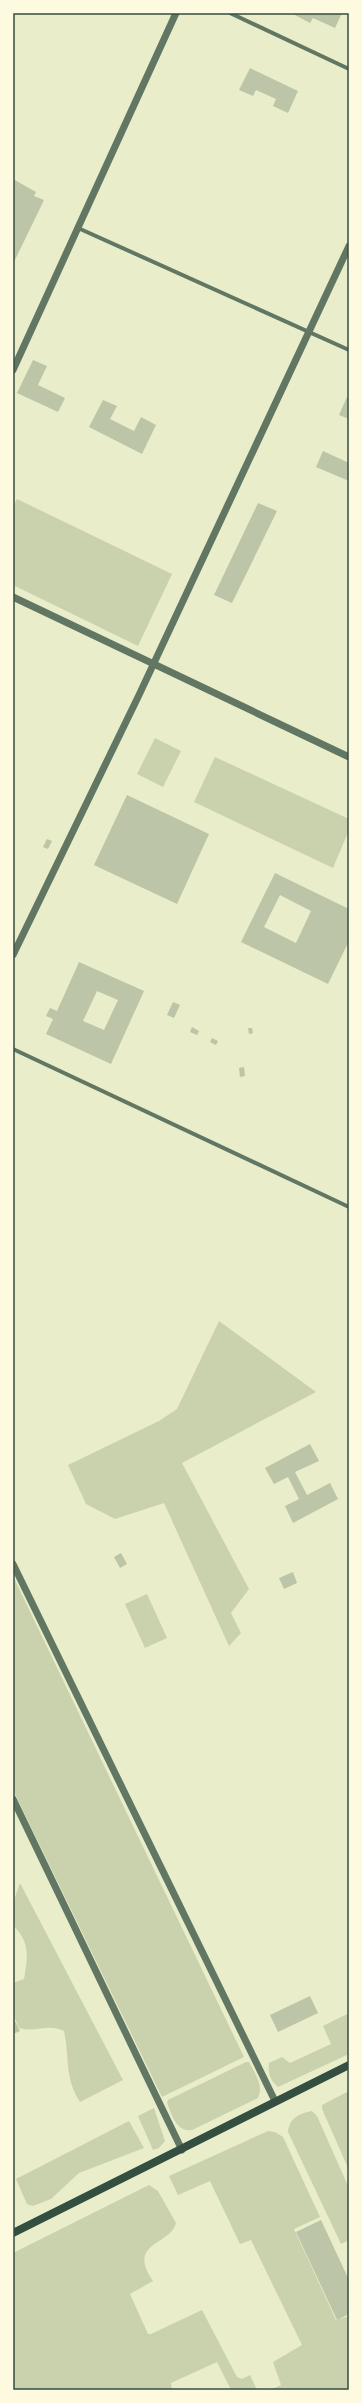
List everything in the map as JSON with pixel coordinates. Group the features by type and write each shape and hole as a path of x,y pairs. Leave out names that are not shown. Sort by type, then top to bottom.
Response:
{"main road":[{"path":"13,2233 182,2150 349,2065"}],"street":[{"path":"13,370 16,357 176,13"},
{"path":"230,13 349,69"},
{"path":"77,227 308,330 349,350"},
{"path":"13,955 154,664 308,330 349,246"},
{"path":"13,596 349,757"},
{"path":"13,1050 349,1207"},
{"path":"13,1564 275,2102"},
{"path":"13,1799 182,2150"}],"green space":[{"path":"17,499 172,574 138,646 13,585 13,507"},
{"path":"155,738 181,751 163,787 137,774"},
{"path":"215,757 349,819 349,830 333,868 194,802"},
{"path":"219,1321 316,1392 182,1463 249,1589 231,1613 241,1633 229,1646 164,1503 115,1519 86,1504 68,1465 159,1421 177,1409"},
{"path":"13,1576 244,2057 162,2097 13,1790"},
{"path":"147,1594 167,1638 145,1648 125,1604"},
{"path":"20,1883 123,2080 80,2102 69,2076 64,2031 53,2028 19,2028 13,2014 13,1983 24,1979 27,1956 25,1943 19,1931 13,1925 13,1903"},
{"path":"349,2013 349,2054 278,2087 275,2084 270,2076 269,2063 282,2057 290,2063 331,2044 323,2026"},
{"path":"246,2062 249,2062 258,2080 260,2093 258,2098 192,2130 187,2130 178,2126 167,2103 168,2100"},
{"path":"349,2091 349,2170 322,2109 322,2105"},
{"path":"154,2108 165,2141 159,2148 153,2150 138,2116"},
{"path":"312,2111 317,2116 349,2188 349,2240 341,2244 288,2132 290,2123 296,2117 303,2113"},
{"path":"129,2121 144,2148 79,2173 51,2199 33,2206 27,2204 16,2179"},
{"path":"268,2131 275,2132 283,2137 320,2217 294,2229 336,2320 349,2316 349,2390 270,2390 281,2385 273,2362 302,2345 251,2240 240,2244 210,2181 178,2195 169,2176"},
{"path":"149,2185 158,2191 176,2223 166,2236 152,2246 144,2259 146,2268 153,2281 130,2294 148,2334 151,2334 202,2310 237,2377 242,2379 250,2375 257,2390 231,2390 217,2362 171,2383 172,2390 13,2390 13,2253"}],"building":[{"path":"296,13 342,13 335,28 313,18 310,23 295,15"},
{"path":"250,68 298,91 288,113 273,106 276,99 256,90 253,96 239,90"},
{"path":"13,179 36,192 34,196 44,200 13,264"},
{"path":"33,360 47,366 38,385 65,398 58,412 17,393"},
{"path":"347,397 349,398 349,419 339,415"},
{"path":"103,400 117,406 110,419 134,431 141,417 156,425 142,454 89,427"},
{"path":"323,451 349,463 349,481 316,467"},
{"path":"258,503 277,511 232,603 214,595"},
{"path":"127,795 209,834 177,904 94,865"},
{"path":"47,839 52,841 48,849 43,847"},
{"path":"275,873 349,909 349,941 328,984 241,942","holes":["280,895 311,911 296,943 264,927"]},
{"path":"79,962 144,991 111,1064 46,1034 53,1019 46,1016 50,1008 57,1011","holes":["97,991 118,1000 104,1030 83,1021"]},
{"path":"173,1002 180,1005 174,1018 167,1015"},
{"path":"192,1027 199,1031 197,1035 190,1032"},
{"path":"248,1028 252,1028 253,1033 249,1034"},
{"path":"212,1038 218,1041 216,1045 210,1042"},
{"path":"244,1067 245,1076 240,1077 239,1068"},
{"path":"310,1444 319,1461 295,1472 307,1495 330,1483 338,1499 293,1523 285,1506 299,1499 288,1477 274,1484 265,1468"},
{"path":"121,1553 127,1564 120,1568 114,1557"},
{"path":"293,1572 297,1583 284,1589 279,1578"},
{"path":"310,1996 318,2013 278,2032 270,2015"},
{"path":"13,2017 20,2031 13,2034"},
{"path":"321,2220 349,2280 349,2314 337,2320 296,2232"}]}
